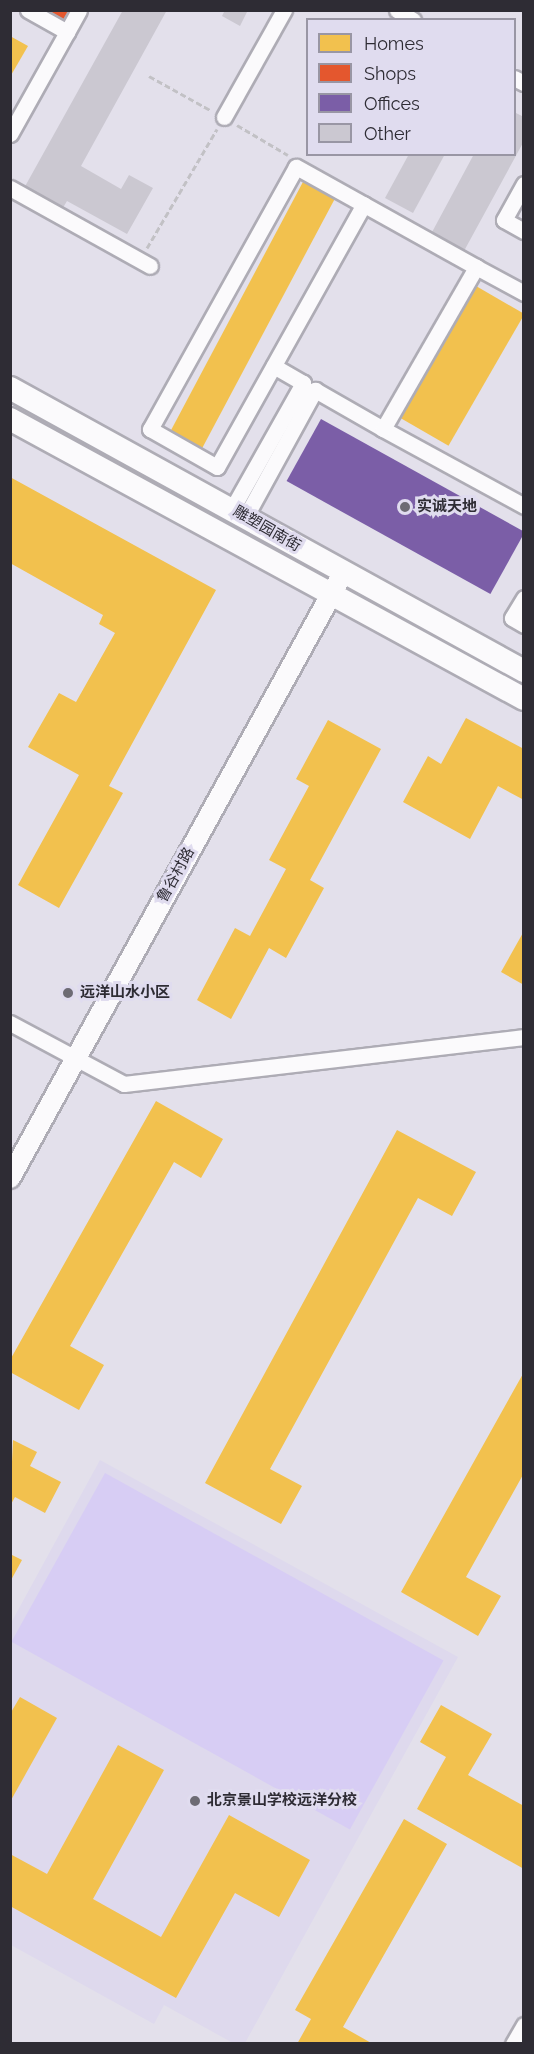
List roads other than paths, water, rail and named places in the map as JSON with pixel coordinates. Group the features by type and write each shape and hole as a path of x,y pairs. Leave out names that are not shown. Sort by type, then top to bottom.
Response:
{"main road":[{"name":"雕塑园南街","path":"10,388 524,671"},
{"name":"雕塑园南街","path":"10,419 328,596 524,699"}],"street":[{"path":"28,10 66,32"},
{"path":"10,134 79,10"},
{"path":"224,117 284,10"},
{"path":"397,10 410,18"},
{"path":"364,204 217,467 150,429 296,166 524,293"},
{"path":"524,184 504,220 524,231"},
{"path":"10,188 145,263"},
{"path":"383,429 476,267"},
{"path":"273,366 524,507"},
{"path":"239,513 309,386"},
{"name":"鲁谷村路","path":"10,1178 328,596 343,573"},
{"path":"524,598 512,618 524,625"},
{"path":"10,1023 75,1060 124,1084 524,1037"},
{"path":"513,2043 524,2025"}],"place":[{"name":"实诚天地","path":"405,507"},
{"name":"远洋山水小区","path":"68,993"},
{"name":"北京景山学校远洋分校","path":"195,1801"}]}
